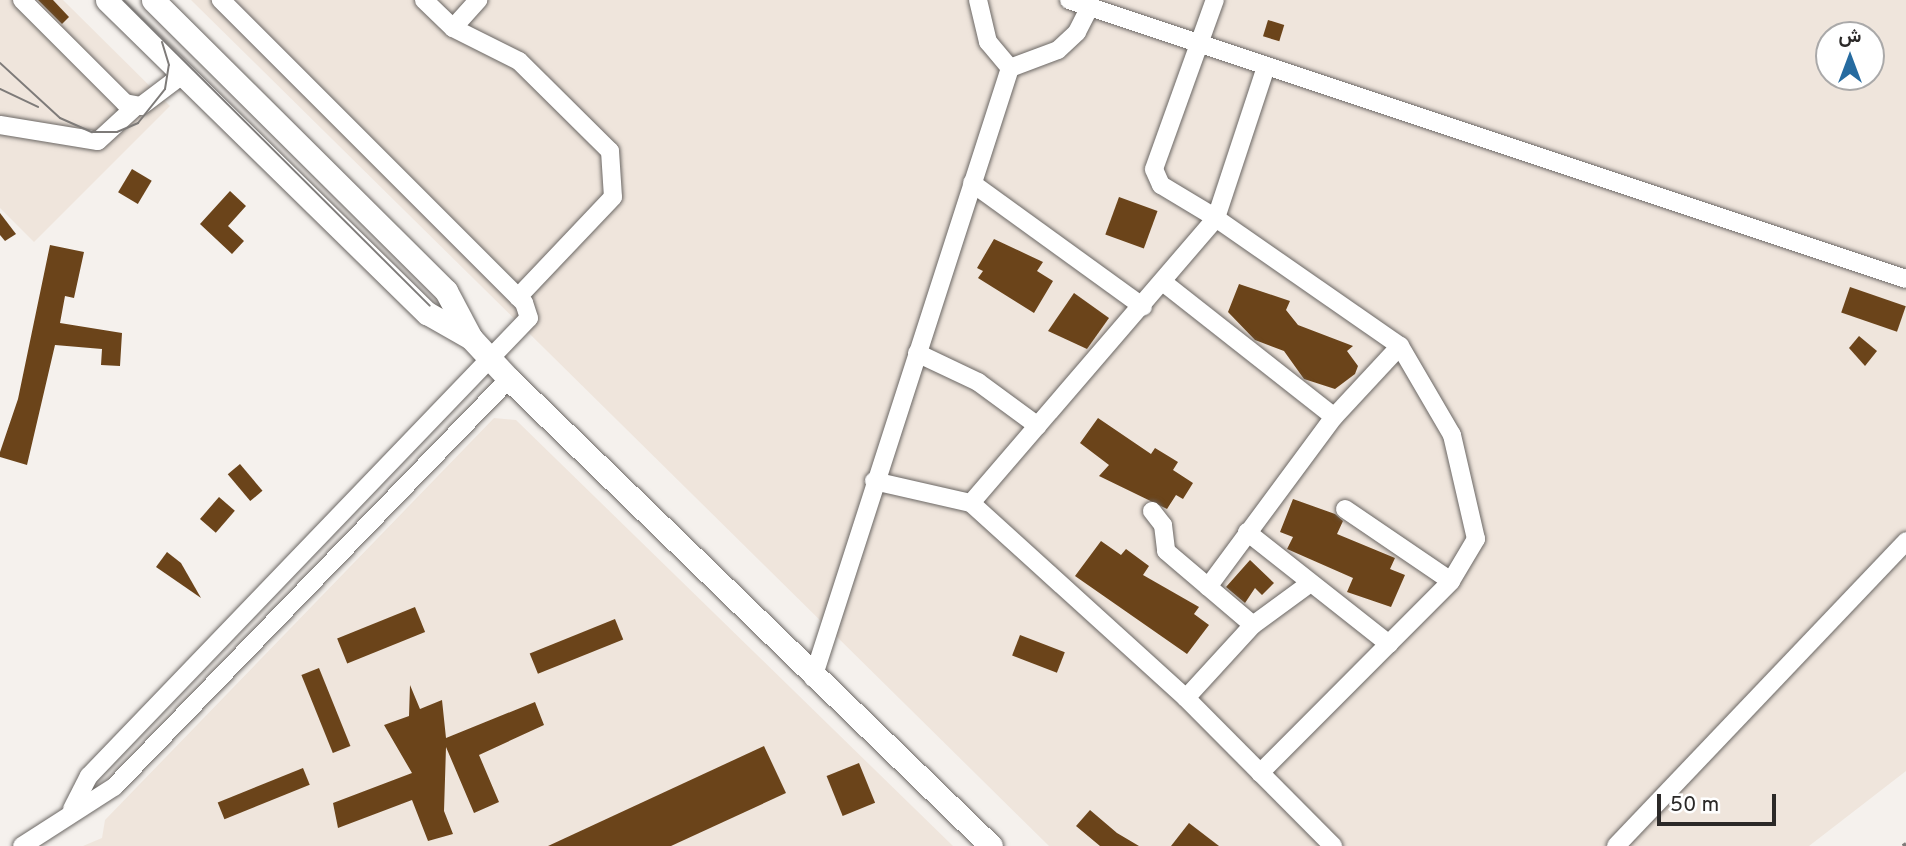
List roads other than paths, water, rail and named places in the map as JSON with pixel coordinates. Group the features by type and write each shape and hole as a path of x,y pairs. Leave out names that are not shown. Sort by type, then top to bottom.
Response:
{"main road":[{"path":"107,0 193,81 427,313 471,338"},
{"path":"153,0 446,291 471,338 509,379 813,678 969,837 991,846"}],"street":[{"path":"22,0 125,103 136,106"},
{"path":"72,808 89,776 526,326 528,310 518,297 221,0"},
{"path":"424,0 453,28 519,61 604,141 613,162 615,186 606,207 518,297"},
{"path":"453,28 478,0"},
{"path":"978,0 988,42 1010,68"},
{"path":"1069,0 1265,70 1906,279"},
{"path":"1214,0 1154,169 1161,185 1216,218 1400,346 1427,385 1465,474 1476,539 1451,581 1260,773"},
{"path":"1010,68 1058,50 1077,32 1090,6"},
{"path":"155,44 162,77 157,91"},
{"path":"813,678 874,481 1010,68"},
{"path":"971,503 1164,283 1216,218 1265,70"},
{"path":"0,125 98,141 136,106 157,91 178,78 193,81"},
{"path":"972,183 1143,307"},
{"path":"1164,283 1334,417"},
{"path":"1208,587 1334,417 1400,346"},
{"path":"917,353 978,382 1038,426"},
{"path":"22,846 72,808 114,787 509,379"},
{"path":"874,481 971,503 1186,698 1333,846"},
{"path":"1345,509 1451,581"},
{"path":"1152,511 1163,525 1166,551 1253,625"},
{"path":"1247,532 1309,584 1389,644"},
{"path":"1616,846 1906,541"},
{"path":"1186,698 1253,625 1309,584"}],"tram line":[{"path":"123,0 430,306"},
{"path":"0,63 60,118 92,132 117,132 138,123 165,89 169,65 162,42"},
{"path":"0,89 38,107"}]}
